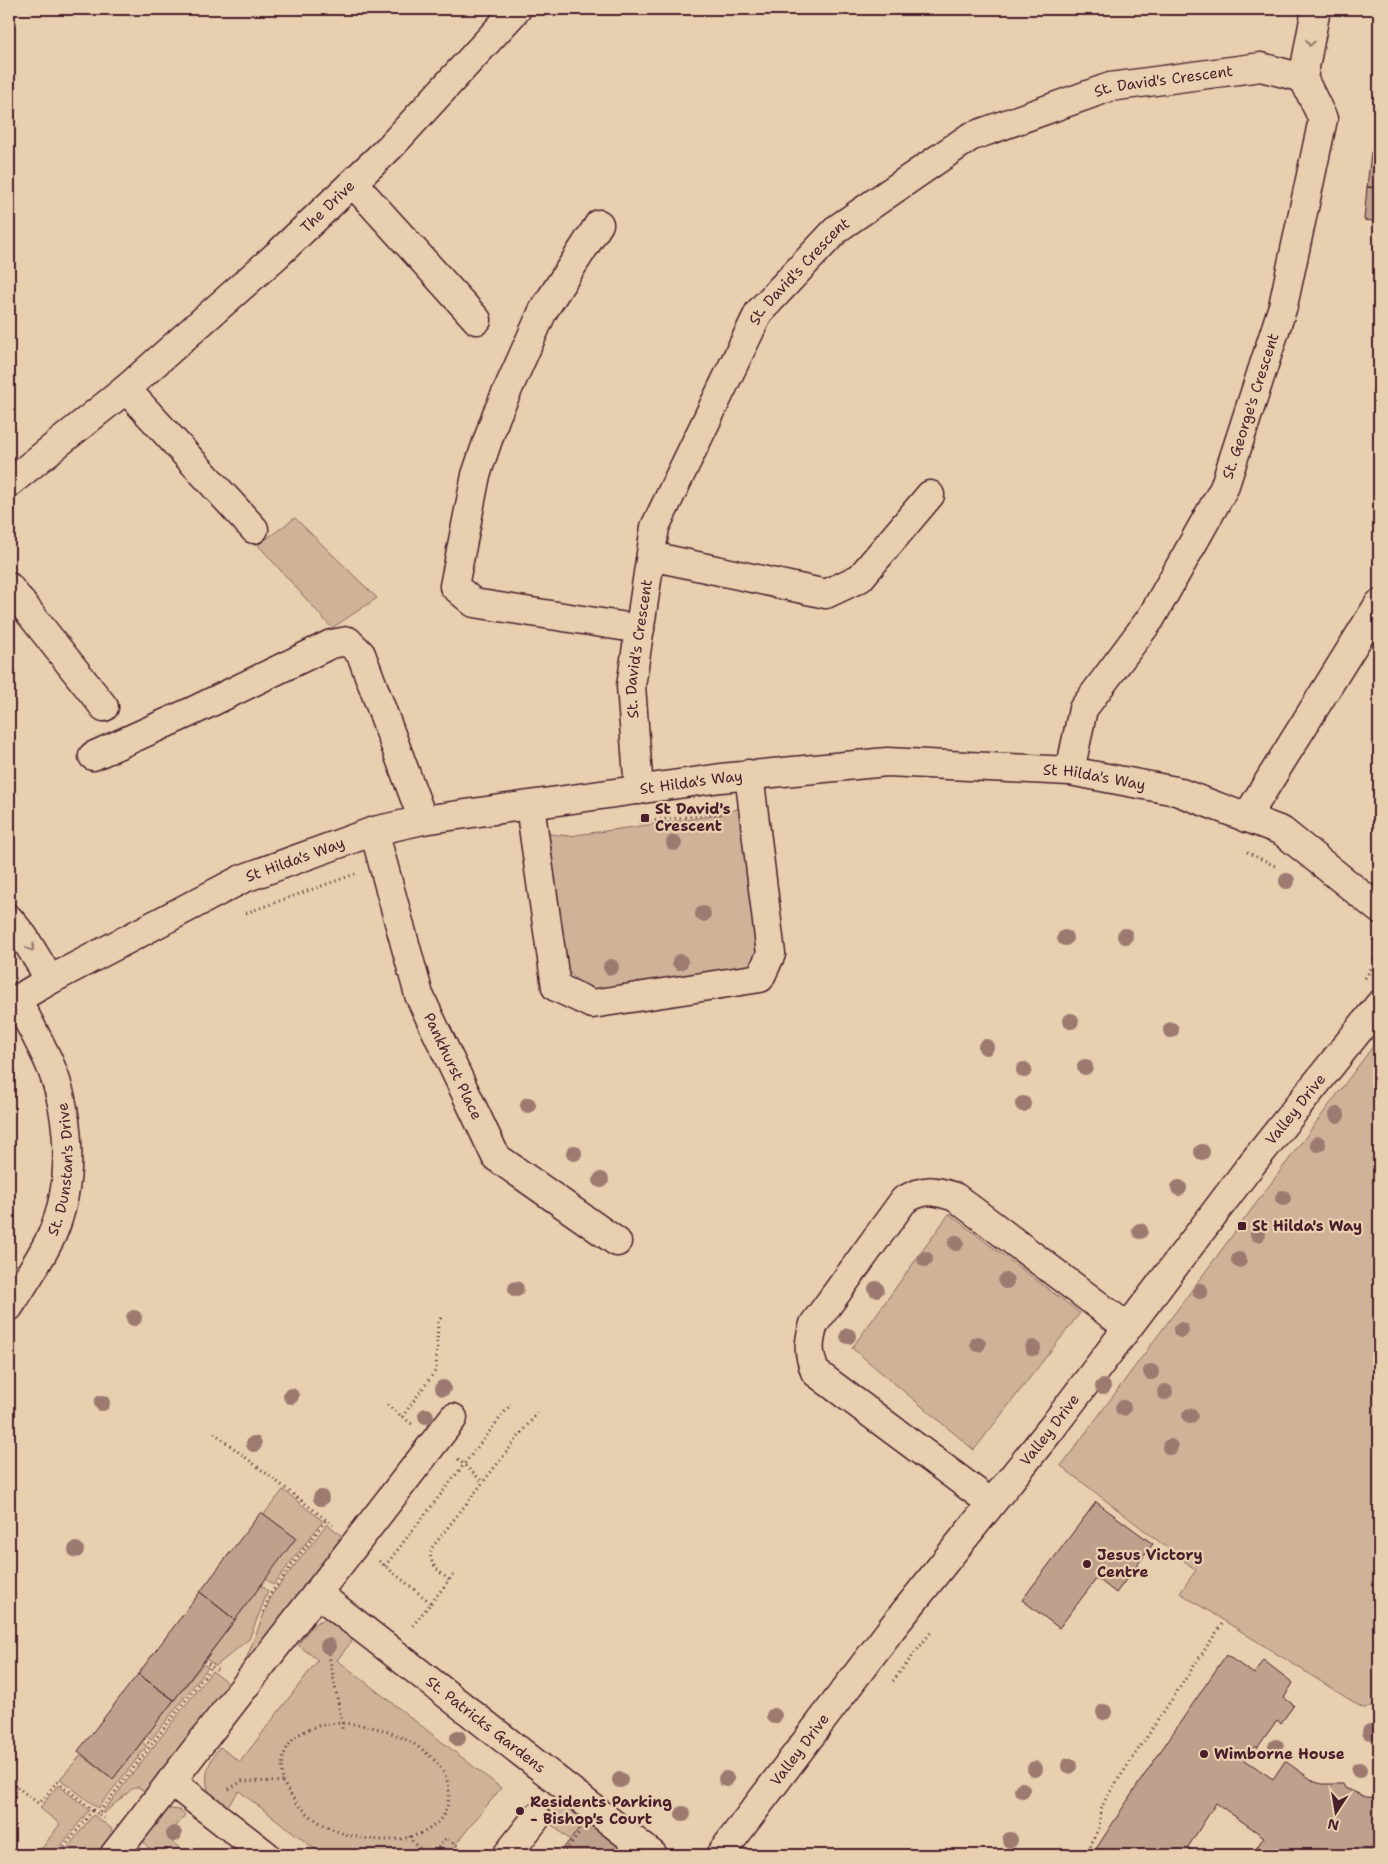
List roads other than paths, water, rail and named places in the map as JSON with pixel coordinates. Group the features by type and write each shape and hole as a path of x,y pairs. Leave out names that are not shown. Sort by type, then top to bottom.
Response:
{"street":[{"name":"The Drive","path":"9,482 126,389 277,255 392,146 517,9"},
{"path":"1303,78 1316,9"},
{"name":"St. David's Crescent","path":"639,790 631,686 655,527 759,312 838,228 970,138 1110,87 1261,67 1303,78"},
{"name":"St. George's Crescent","path":"1070,771 1083,709 1151,618 1224,488 1283,306 1323,119 1303,78"},
{"path":"353,183 477,320"},
{"path":"599,224 542,311 496,416 476,475 454,586 474,603 640,629"},
{"path":"126,389 254,528"},
{"path":"651,556 826,594 860,578 930,495"},
{"path":"9,587 104,707"},
{"path":"1246,818 1379,604"},
{"path":"93,756 193,711 331,644 348,641 361,654 423,820"},
{"name":"St Hilda's Way","path":"13,1001 242,879 374,831 423,820 639,790 750,786 887,762 1070,771 1176,791 1282,831 1379,909"},
{"path":"530,806 556,987 592,1004 760,978 771,954 750,786"},
{"name":"Pankhurst Place","path":"374,831 420,995 496,1157 617,1242"},
{"path":"9,919 24,937 50,980"},
{"name":"St. Dunstan's Drive","path":"9,1307 41,1255 55,1226 64,1194 67,1149 65,1120 48,1060 13,1001"},
{"name":"Valley Drive","path":"720,1855 892,1628 1051,1429 1247,1170 1379,1005"},
{"path":"992,1503 815,1372 809,1355 808,1341 814,1324 904,1200 918,1192 937,1191 955,1197 1127,1327"},
{"path":"119,1848 453,1418"},
{"name":"St. Patricks Gardens","path":"317,1593 653,1855"},
{"path":"171,1781 266,1855"},
{"path":"507,1855 536,1818"}],"place":[{"name":"St David's Crescent","path":"645,818"},
{"name":"St Hilda's Way","path":"1242,1226"},
{"name":"Jesus Victory Centre","path":"1087,1564"},
{"name":"Wimborne House","path":"1204,1754"},
{"name":"Residents Parking - Bishop's Court","path":"520,1811"}]}
